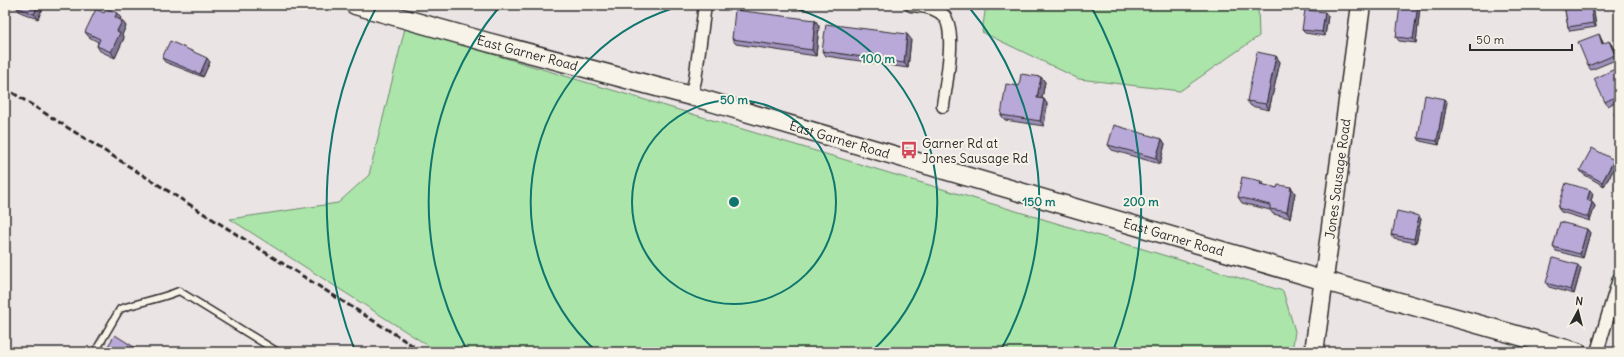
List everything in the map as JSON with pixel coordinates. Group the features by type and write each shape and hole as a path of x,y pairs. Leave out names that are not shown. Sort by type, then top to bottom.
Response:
{"main road":[{"name":"East Garner Road","path":"355,5 487,42 691,96 1325,281 1577,352"},
{"name":"Jones Sausage Road","path":"1314,352 1325,281 1332,215 1361,5"}],"street":[{"path":"691,96 695,80 705,5"},
{"path":"911,5 936,10 944,15 947,22 950,41 943,106"},
{"path":"1597,352 1619,279"}],"lane":[{"path":"95,352 120,309 179,291 278,352"}],"green space":[{"path":"986,5 1258,5 1259,36 1180,91 1079,79 982,32"},
{"path":"405,28 1283,291 1295,331 1292,352 438,352 230,219 338,203 369,175"}],"building":[{"path":"16,5 38,5 34,14 16,7"},
{"path":"1400,5 1418,5 1413,39 1396,37"},
{"path":"1564,5 1591,5 1593,23 1568,27"},
{"path":"106,8 117,13 115,17 122,21 117,31 120,33 111,52 97,46 100,39 85,32 96,9 104,13"},
{"path":"735,10 815,20 812,50 732,39"},
{"path":"1305,10 1325,12 1322,32 1302,30"},
{"path":"826,24 907,34 904,63 822,51"},
{"path":"1599,34 1602,44 1609,41 1615,55 1588,66 1578,42"},
{"path":"170,41 207,58 200,74 162,58"},
{"path":"1257,52 1276,56 1266,104 1247,101"},
{"path":"1619,67 1619,95 1605,102 1594,79"},
{"path":"1021,74 1041,77 1037,98 1044,99 1040,121 1001,115 1006,84 1019,86"},
{"path":"1425,95 1444,99 1437,141 1418,138"},
{"path":"1619,111 1619,126 1614,113"},
{"path":"1114,125 1162,139 1156,158 1108,145"},
{"path":"1592,148 1614,160 1602,182 1580,170"},
{"path":"1242,177 1261,181 1260,184 1277,188 1278,185 1291,187 1287,212 1270,209 1270,205 1238,197"},
{"path":"1566,183 1590,190 1587,200 1592,202 1588,217 1558,208"},
{"path":"1397,211 1419,216 1414,239 1392,235"},
{"path":"1560,222 1587,229 1580,254 1553,247"},
{"path":"1553,258 1578,265 1571,290 1546,283"},
{"path":"115,335 142,352 104,352"}],"railway":[{"path":"5,88 423,352"}],"place":[{"name":"Garner Rd at Jones Sausage Rd","path":"909,150"}]}
